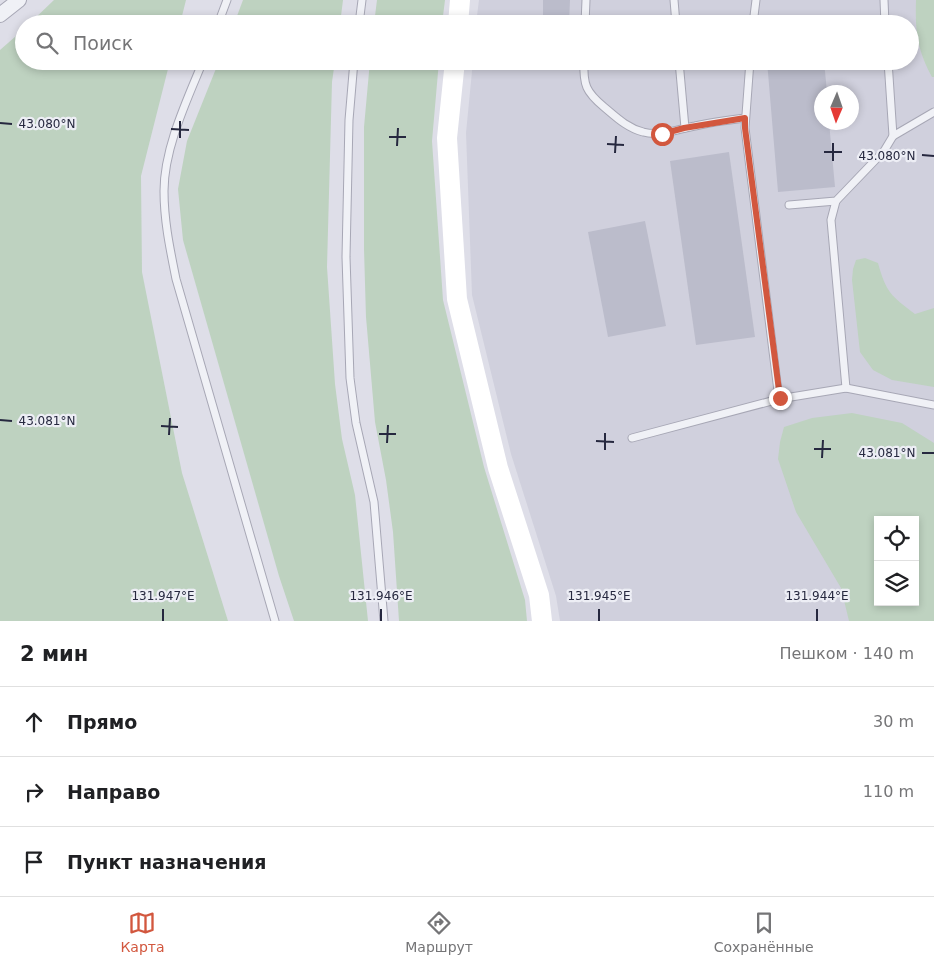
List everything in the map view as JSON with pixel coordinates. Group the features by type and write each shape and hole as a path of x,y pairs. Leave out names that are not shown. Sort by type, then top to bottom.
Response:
{"main road":[{"path":"459,15 460,0"},
{"path":"454,70 447,138 457,299 498,468 539,595 542,621"}],"street":[{"path":"0,15 19,0"}],"lane":[{"path":"221,15 227,0"},
{"path":"360,15 362,0"},
{"path":"585,15 586,0"},
{"path":"674,0 675,15"},
{"path":"754,15 756,0"},
{"path":"884,0 885,15"},
{"path":"199,70 174,134 164,189 167,235 176,279 275,621"},
{"path":"353,70 349,120 346,257 350,378 356,423 374,502 384,621"},
{"path":"583,70 583,77 591,96 624,124 643,132 662,134 684,128 745,118"},
{"path":"680,70 684,128"},
{"path":"749,70 745,128 780,398"},
{"path":"889,70 893,136"},
{"path":"846,388 831,220 836,201 884,151 893,136 934,112"},
{"path":"789,205 836,201"},
{"path":"632,438 780,398 846,388 934,405"}],"shaded area":[{"path":"479,0 934,0 934,621 560,621 556,596 511,454 472,295 466,133 472,70 919,70 919,15 477,15"}],"green space":[{"path":"54,0 186,0 182,15 38,15"},
{"path":"243,0 343,0 341,15 237,15"},
{"path":"377,0 445,0 443,15 375,15"},
{"path":"916,0 934,0 934,77 932,77 927,67 920,49 919,15 916,15"},
{"path":"15,37 15,70 168,70 141,176 142,272 182,473 228,621 0,621 0,50"},
{"path":"215,70 334,70 327,267 335,384 342,439 355,495 368,621 294,621 279,576 183,240 178,189 187,141"},
{"path":"369,70 438,70 432,141 443,300 484,467 525,600 527,621 399,621 393,532 375,422 366,317 364,127"},
{"path":"865,258 878,263 890,293 915,314 934,308 934,387 892,380 873,370 860,352 852,280 856,260"},
{"path":"852,413 902,423 934,443 934,621 849,621 841,588 796,512 778,459 784,427 812,418"}],"building":[{"path":"543,0 570,0 569,15 543,15"},
{"path":"768,70 825,70 826,85 814,85 814,130 830,130 835,187 778,192"},
{"path":"729,152 755,337 696,345 670,161"},
{"path":"645,221 666,326 608,337 588,232"}],"route":[{"path":"662,134 712,122 745,118 780,398"}]}
